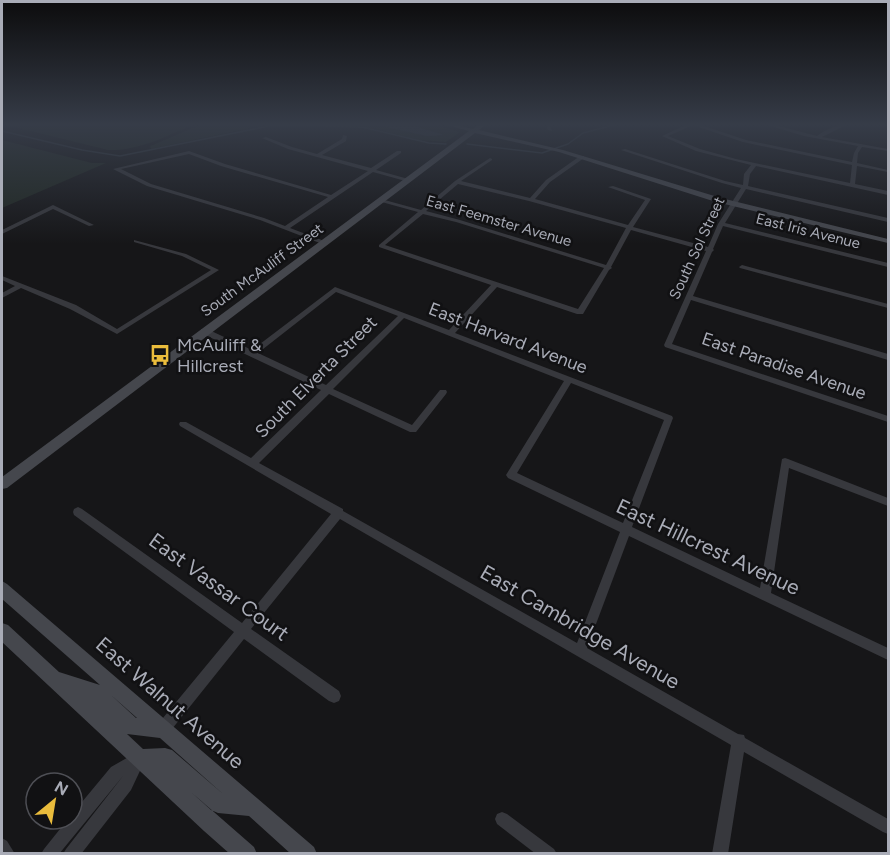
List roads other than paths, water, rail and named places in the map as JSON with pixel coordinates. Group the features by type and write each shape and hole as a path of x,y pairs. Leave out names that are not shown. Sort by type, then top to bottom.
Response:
{"street":[{"path":"138,164 116,169 159,189 229,208 325,243"},
{"path":"220,164 332,197"},
{"path":"350,164 409,180"},
{"path":"286,228 381,164"},
{"name":"South McAuliff Street","path":"2,484 430,164"},
{"path":"483,164 457,182 423,213 381,246 580,312 609,268 629,228 648,199 611,187"},
{"path":"531,200 548,181 571,164"},
{"path":"607,164 733,203 888,241"},
{"path":"665,164 744,187 888,220"},
{"path":"750,164 888,193"},
{"path":"852,186 855,164 888,171"},
{"name":"South Sol Street","path":"668,345 721,224 744,187 747,174 754,165"},
{"path":"457,182 711,250"},
{"name":"East Feemster Avenue","path":"381,201 609,268"},
{"path":"2,232 53,207 92,225"},
{"name":"East Iris Avenue","path":"721,224 888,265"},
{"path":"2,278 72,307 117,332 216,270 184,255 136,241"},
{"path":"742,267 888,306"},
{"path":"450,334 496,284"},
{"path":"2,296 21,285"},
{"name":"East Harvard Avenue","path":"252,354 335,288 669,418 626,530"},
{"path":"690,297 888,357"},
{"name":"South Elverta Street","path":"253,463 403,315"},
{"path":"204,332 412,430 443,392"},
{"name":"East Paradise Avenue","path":"668,345 888,419"},
{"name":"East Hillcrest Avenue","path":"569,379 511,475 888,654"},
{"name":"East Cambridge Avenue","path":"183,424 888,827"},
{"path":"765,595 786,462 888,502"},
{"name":"East Vassar Court","path":"78,512 334,696"},
{"path":"54,680 95,692 132,727 163,729 339,512"},
{"path":"580,650 626,530"},
{"name":"East Walnut Avenue","path":"2,589 307,854"},
{"path":"2,631 247,854"},
{"path":"720,854 739,740"},
{"path":"49,854 116,772 139,758 165,757 218,803 253,807"},
{"path":"71,854 126,786 139,758"},
{"path":"502,819 549,854"},
{"path":"2,846 8,854"}],"place":[{"name":"McAuliff & Hillcrest","path":"160,355"}]}
